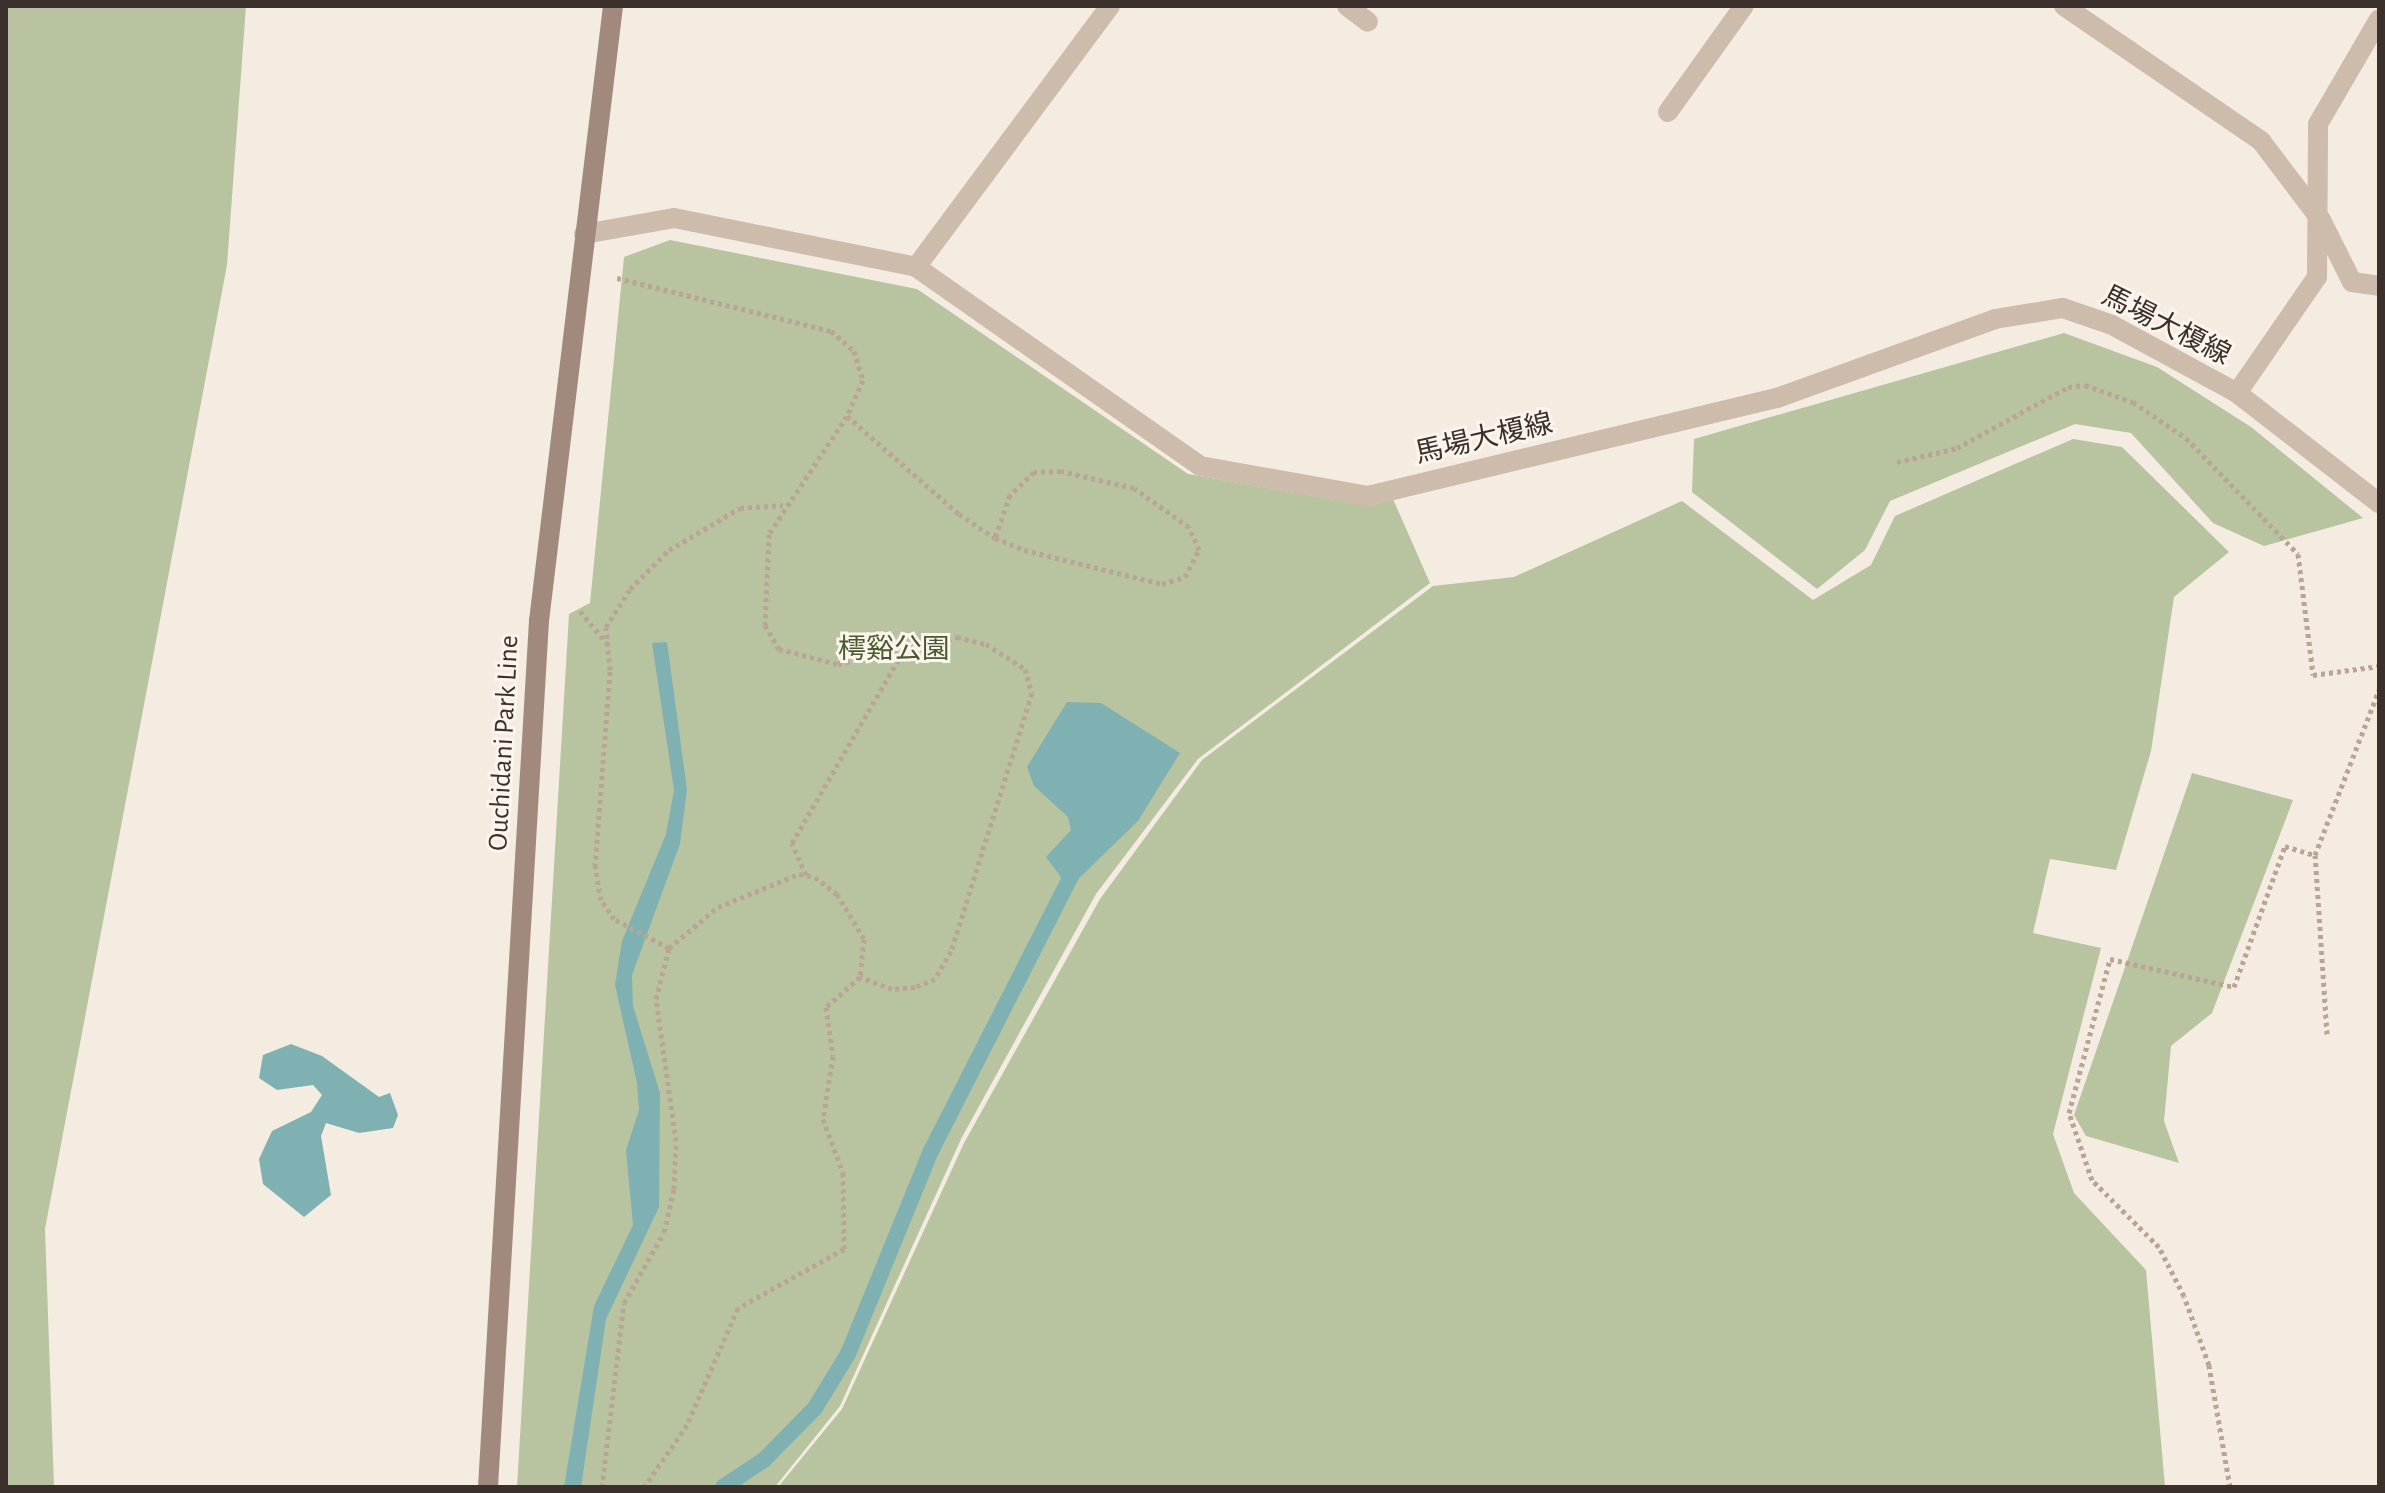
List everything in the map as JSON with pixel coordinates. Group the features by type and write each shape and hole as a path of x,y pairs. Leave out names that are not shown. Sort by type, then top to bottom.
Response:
{"main road":[{"name":"Ouchidani Park Line","path":"488,1487 539,621 578,269 607,99 613,6"}],"street":[{"path":"584,234 674,218 916,267 1110,6"},
{"path":"1347,6 1368,22"},
{"path":"1668,112 1744,6"},
{"path":"2064,6 2261,141 2321,220 2352,282 2379,286"},
{"path":"2237,393 2317,277 2321,220 2318,124 2379,19"},
{"name":"馬場大榎線","path":"916,267 1200,466 1368,496 1777,398 1995,319 2063,308 2112,325 2237,393 2379,503"}],"path":[{"path":"578,269 831,331 854,351 863,380 847,416 783,505 762,574 765,625 779,649 838,664 906,646 957,637 986,644 1025,669 1032,693 951,951 935,979 892,989 860,977"},
{"path":"1897,462 1957,448 2068,387 2120,397 2186,438 2298,554 2313,675 2379,666"},
{"path":"847,416 995,538 1162,584 1185,577 1199,550 1189,527 1134,488 1061,471 1034,472 1010,495 995,538"},
{"path":"669,948 651,944 614,919 601,900 595,867 610,670 606,627 630,589 669,550 740,508 783,505"},
{"path":"644,1487 687,1425 738,1308 844,1249 843,1173 823,1119 833,1056 826,1007 860,977 864,939 855,918 837,894 807,876 792,843 906,646"},
{"path":"2327,1034 2315,855 2379,690"},
{"path":"2230,1487 2209,1365 2184,1296 2159,1247 2092,1180 2069,1113 2110,959 2234,987 2285,846 2315,855"},
{"path":"602,1487 624,1303 664,1232 674,1189 676,1141 656,999 669,948 718,907 762,885 807,876"}],"green space":[{"path":"6,6 246,6 227,265 45,1229 54,1487 6,1487"},
{"name":"樗谿公園","path":"670,240 917,289 1188,474 1370,506 1393,499 1430,583 1198,759 1096,894 962,1137 840,1406 775,1487 517,1487 569,614 590,603 624,257"},
{"path":"2064,333 2157,367 2251,427 2363,518 2264,546 2213,523 2131,433 2075,424 1890,501 1865,550 1817,589 1692,492 1694,439"},
{"path":"2073,439 2122,447 2229,552 2174,597 2151,751 2116,870 2050,859 2033,933 2101,948 2053,1134 2074,1193 2146,1270 2165,1487 778,1487 842,1409 964,1143 1100,899 1202,760 1433,586 1514,577 1682,501 1813,600 1871,565 1895,516"},
{"path":"2192,773 2293,800 2212,1013 2171,1046 2164,1121 2179,1163 2086,1136 2074,1115"}],"water":[{"path":"667,642 687,790 680,844 632,975 633,1006 660,1093 659,1207 606,1319 581,1487 564,1487 594,1306 633,1225 626,1150 639,1110 637,1083 615,985 622,941 666,834 674,790 652,643"},
{"path":"1067,702 1101,703 1180,753 1138,821 1069,888 1046,857 1071,830 1068,817 1034,786 1027,767"},
{"path":"291,1044 322,1056 379,1097 390,1093 398,1115 393,1128 359,1133 326,1123 321,1136 331,1195 304,1217 263,1184 259,1159 272,1131 311,1112 322,1095 313,1085 277,1090 259,1078 263,1055"}],"waterway":[{"path":"723,1487 764,1460 815,1408 848,1354 931,1151 1075,868"}]}
